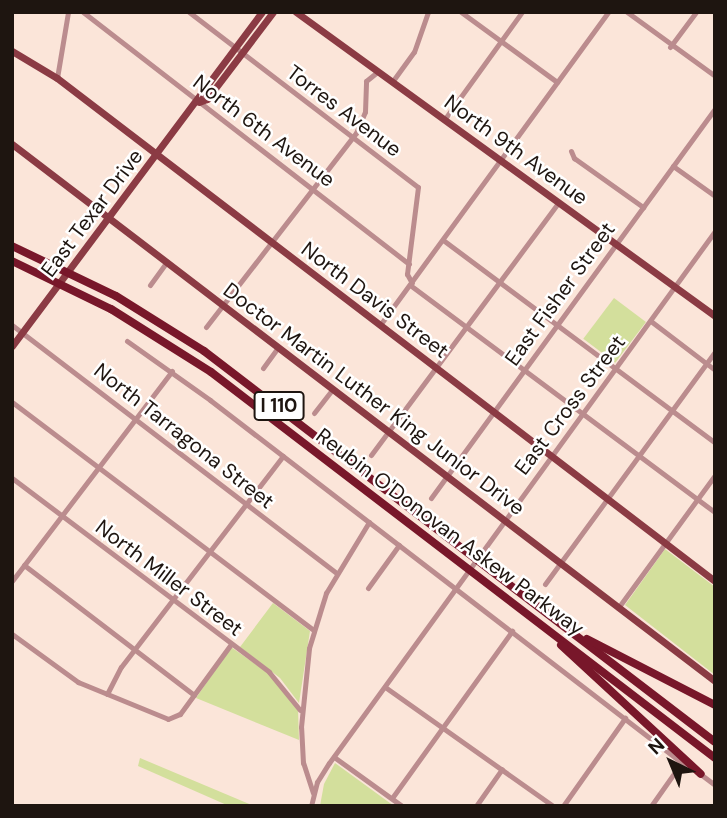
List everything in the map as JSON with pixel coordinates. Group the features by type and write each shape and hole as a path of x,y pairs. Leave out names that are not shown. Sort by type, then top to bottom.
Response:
{"highway":[{"name":"Reubin O'Donovan Askew Parkway","path":"12,246 82,280 204,351 715,742"},
{"name":"Reubin O'Donovan Askew Parkway","path":"12,261 74,291 211,372 715,758"},
{"path":"519,608 701,774"},
{"path":"571,632 715,705"}],"main road":[{"name":"East Texar Drive","path":"12,346 199,102 201,92 262,12"},
{"name":"East Texar Drive","path":"199,102 207,99 273,12"},
{"name":"North 9th Avenue","path":"296,12 715,316"},
{"name":"North Davis Street","path":"12,51 57,78 715,581"},
{"name":"Doctor Martin Luther King Junior Drive","path":"12,144 715,681"}],"street":[{"path":"57,78 68,12"},
{"name":"North 6th Avenue","path":"83,12 409,264"},
{"name":"Torres Avenue","path":"189,12 418,187 409,264"},
{"path":"392,82 414,52 428,12"},
{"path":"461,12 557,82"},
{"path":"444,120 522,12"},
{"path":"380,325 608,12"},
{"path":"626,12 670,47 715,76"},
{"path":"670,47 696,12"},
{"path":"206,327 352,137 365,112 366,81 377,72"},
{"name":"East Fisher Street","path":"431,498 715,108"},
{"path":"571,151 574,158 643,207"},
{"path":"673,166 715,196"},
{"path":"371,455 559,202"},
{"name":"East Cross Street","path":"311,806 313,793 334,757 551,456 618,369 715,231"},
{"path":"443,240 715,443"},
{"path":"150,285 167,262"},
{"path":"409,264 411,284 715,512"},
{"path":"652,322 715,370"},
{"name":"North Tarragona Street","path":"12,325 336,573"},
{"path":"127,341 172,371 715,785"},
{"path":"263,368 278,347"},
{"path":"545,584 715,352"},
{"path":"12,581 172,371"},
{"path":"314,413 333,389"},
{"path":"12,402 313,630"},
{"path":"107,694 135,650 283,456"},
{"path":"618,608 715,475"},
{"name":"North Miller Street","path":"12,478 278,680 300,710"},
{"path":"313,793 303,763 300,710 313,630 336,573 369,522"},
{"path":"368,588 399,545"},
{"path":"24,565 194,695"},
{"path":"392,798 512,631"},
{"path":"12,634 64,673 107,694 175,719 231,644"},
{"path":"385,687 444,726 553,806"},
{"path":"563,806 625,718"},
{"path":"334,757 402,806"},
{"path":"651,806 682,762"},
{"path":"476,806 502,769"}],"green space":[{"path":"614,298 646,322 615,363 583,339"},
{"path":"665,549 715,587 715,675 625,605"},
{"path":"273,603 310,631 299,703 280,678 240,647"},
{"path":"231,647 268,673 298,710 299,740 196,698"},
{"path":"140,758 254,806 229,806 138,766"},
{"path":"335,763 394,806 320,806 324,784"}]}
